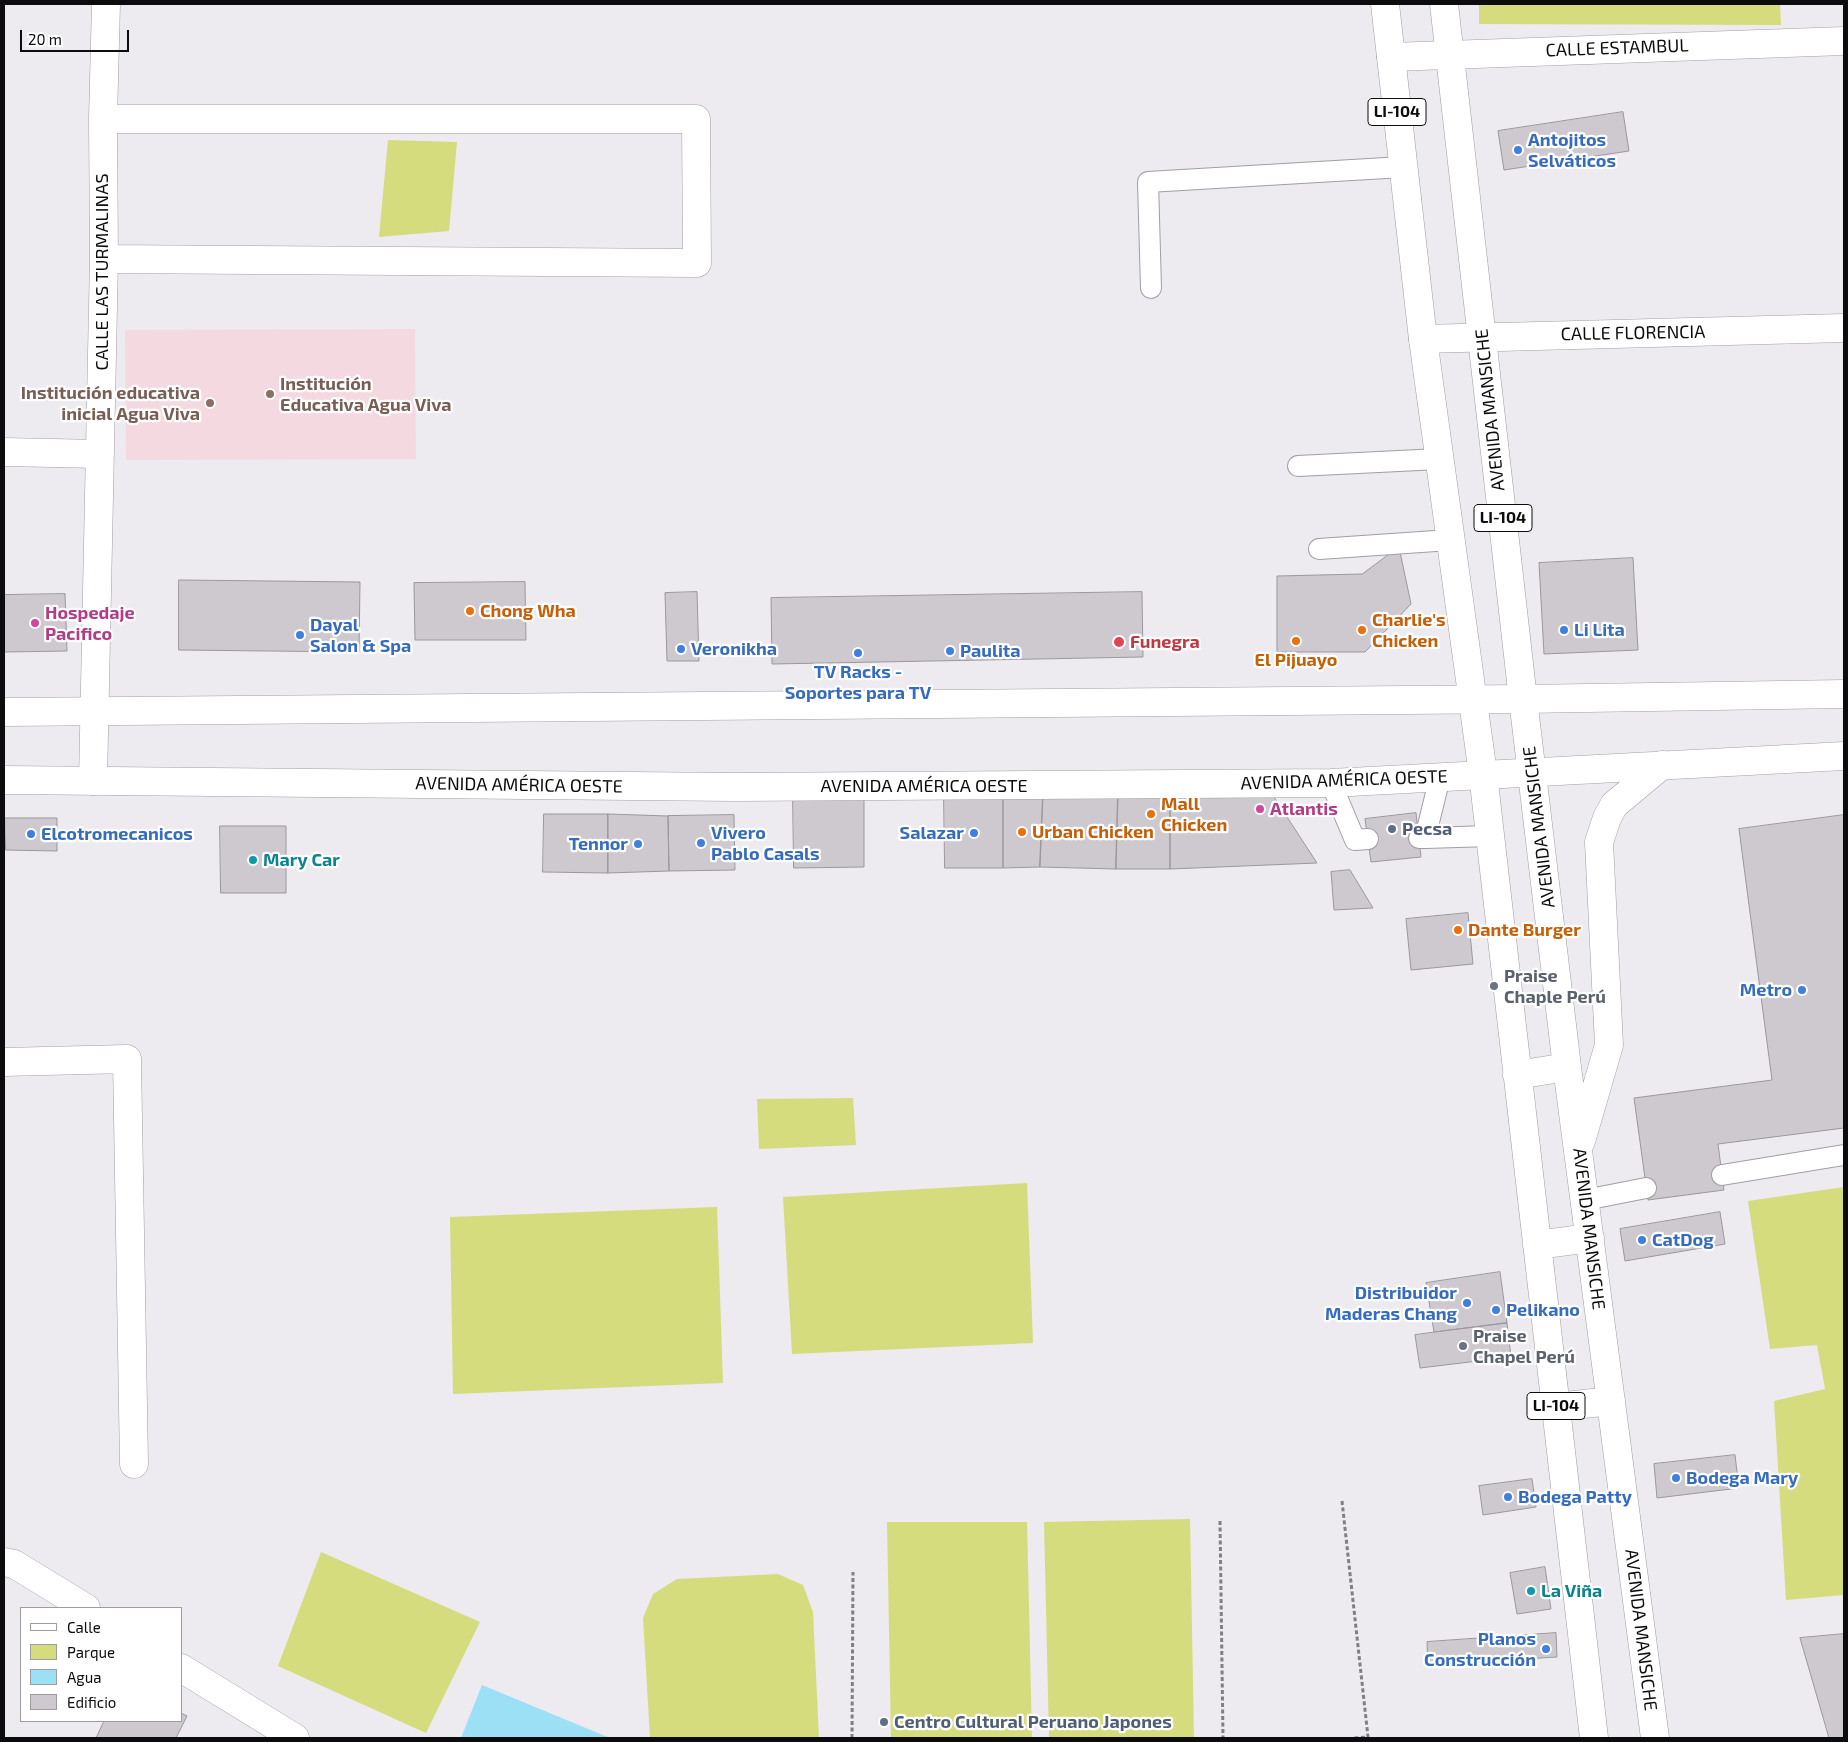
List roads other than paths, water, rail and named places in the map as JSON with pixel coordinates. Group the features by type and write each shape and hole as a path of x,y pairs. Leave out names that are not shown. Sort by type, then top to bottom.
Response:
{"main road":[{"name":"CALLE LAS TURMALINAS","path":"93,781 104,259 103,119 106,4"},
{"name":"LI-104","path":"1385,4 1423,339 1483,774 1594,1738"},
{"name":"AVENIDA MANSICHE","path":"1444,4 1567,1067 1586,1200 1655,1738"},
{"name":"CALLE ESTAMBUL","path":"1391,57 1844,41"},
{"path":"103,119 696,119 697,263 104,259"},
{"name":"CALLE FLORENCIA","path":"1423,339 1844,328"},
{"path":"4,452 100,454"},
{"path":"4,712 1473,700 1844,694"},
{"name":"AVENIDA AMÉRICA OESTE","path":"4,780 735,787 1331,783 1844,756"},
{"path":"1578,1152 1609,1044 1598,842 1614,805 1662,765"},
{"path":"4,1062 127,1059 134,1464"},
{"path":"1518,1075 1567,1067"},
{"path":"1537,1245 1590,1238"},
{"path":"1556,1407 1611,1400"},
{"path":"4,1562 14,1564 84,1607"},
{"path":"182,1669 295,1738"}],"lane":[{"path":"1151,288 1148,182 1403,167"},
{"path":"1298,466 1439,459"},
{"path":"1319,548 1450,540"},
{"path":"1440,777 1422,838 1490,836"},
{"path":"1331,783 1355,840 1368,839"},
{"path":"1722,1175 1844,1155"},
{"path":"1586,1200 1646,1188"}],"water":[{"path":"482,1685 610,1738 461,1738"}],"place":[{"name":"Antojitos Selváticos","path":"1518,150"},
{"name":"Institución Educativa Agua Viva","path":"270,394"},
{"name":"Institución educativa inicial Agua Viva","path":"210,403"},
{"name":"Chong Wha","path":"470,611"},
{"name":"Hospedaje Pacifico","path":"35,623"},
{"name":"Charlie's Chicken","path":"1362,630"},
{"name":"Li Lita","path":"1564,630"},
{"name":"Dayal Salon & Spa","path":"300,635"},
{"name":"El Pijuayo","path":"1296,641"},
{"name":"Funegra","path":"1119,642"},
{"name":"Veronikha","path":"681,649"},
{"name":"Paulita","path":"950,651"},
{"name":"TV Racks - Soportes para TV","path":"858,653"},
{"name":"Atlantis","path":"1260,809"},
{"name":"Mall Chicken","path":"1151,814"},
{"name":"Pecsa","path":"1392,829"},
{"name":"Urban Chicken","path":"1022,832"},
{"name":"Salazar","path":"974,833"},
{"name":"Elcotromecanicos","path":"31,834"},
{"name":"Vivero Pablo Casals","path":"701,843"},
{"name":"Tennor","path":"638,844"},
{"name":"Mary Car","path":"253,860"},
{"name":"Dante Burger","path":"1458,930"},
{"name":"Praise Chaple Perú","path":"1494,986"},
{"name":"Metro","path":"1802,990"},
{"name":"CatDog","path":"1642,1240"},
{"name":"Distribuidor Maderas Chang","path":"1467,1303"},
{"name":"Pelikano","path":"1496,1310"},
{"name":"Praise Chapel Perú","path":"1463,1346"},
{"name":"Bodega Mary","path":"1676,1478"},
{"name":"Bodega Patty","path":"1508,1497"},
{"name":"La Viña","path":"1531,1591"},
{"name":"Planos Construcción","path":"1546,1649"},
{"name":"Centro Cultural Peruano Japones","path":"884,1722"}]}
